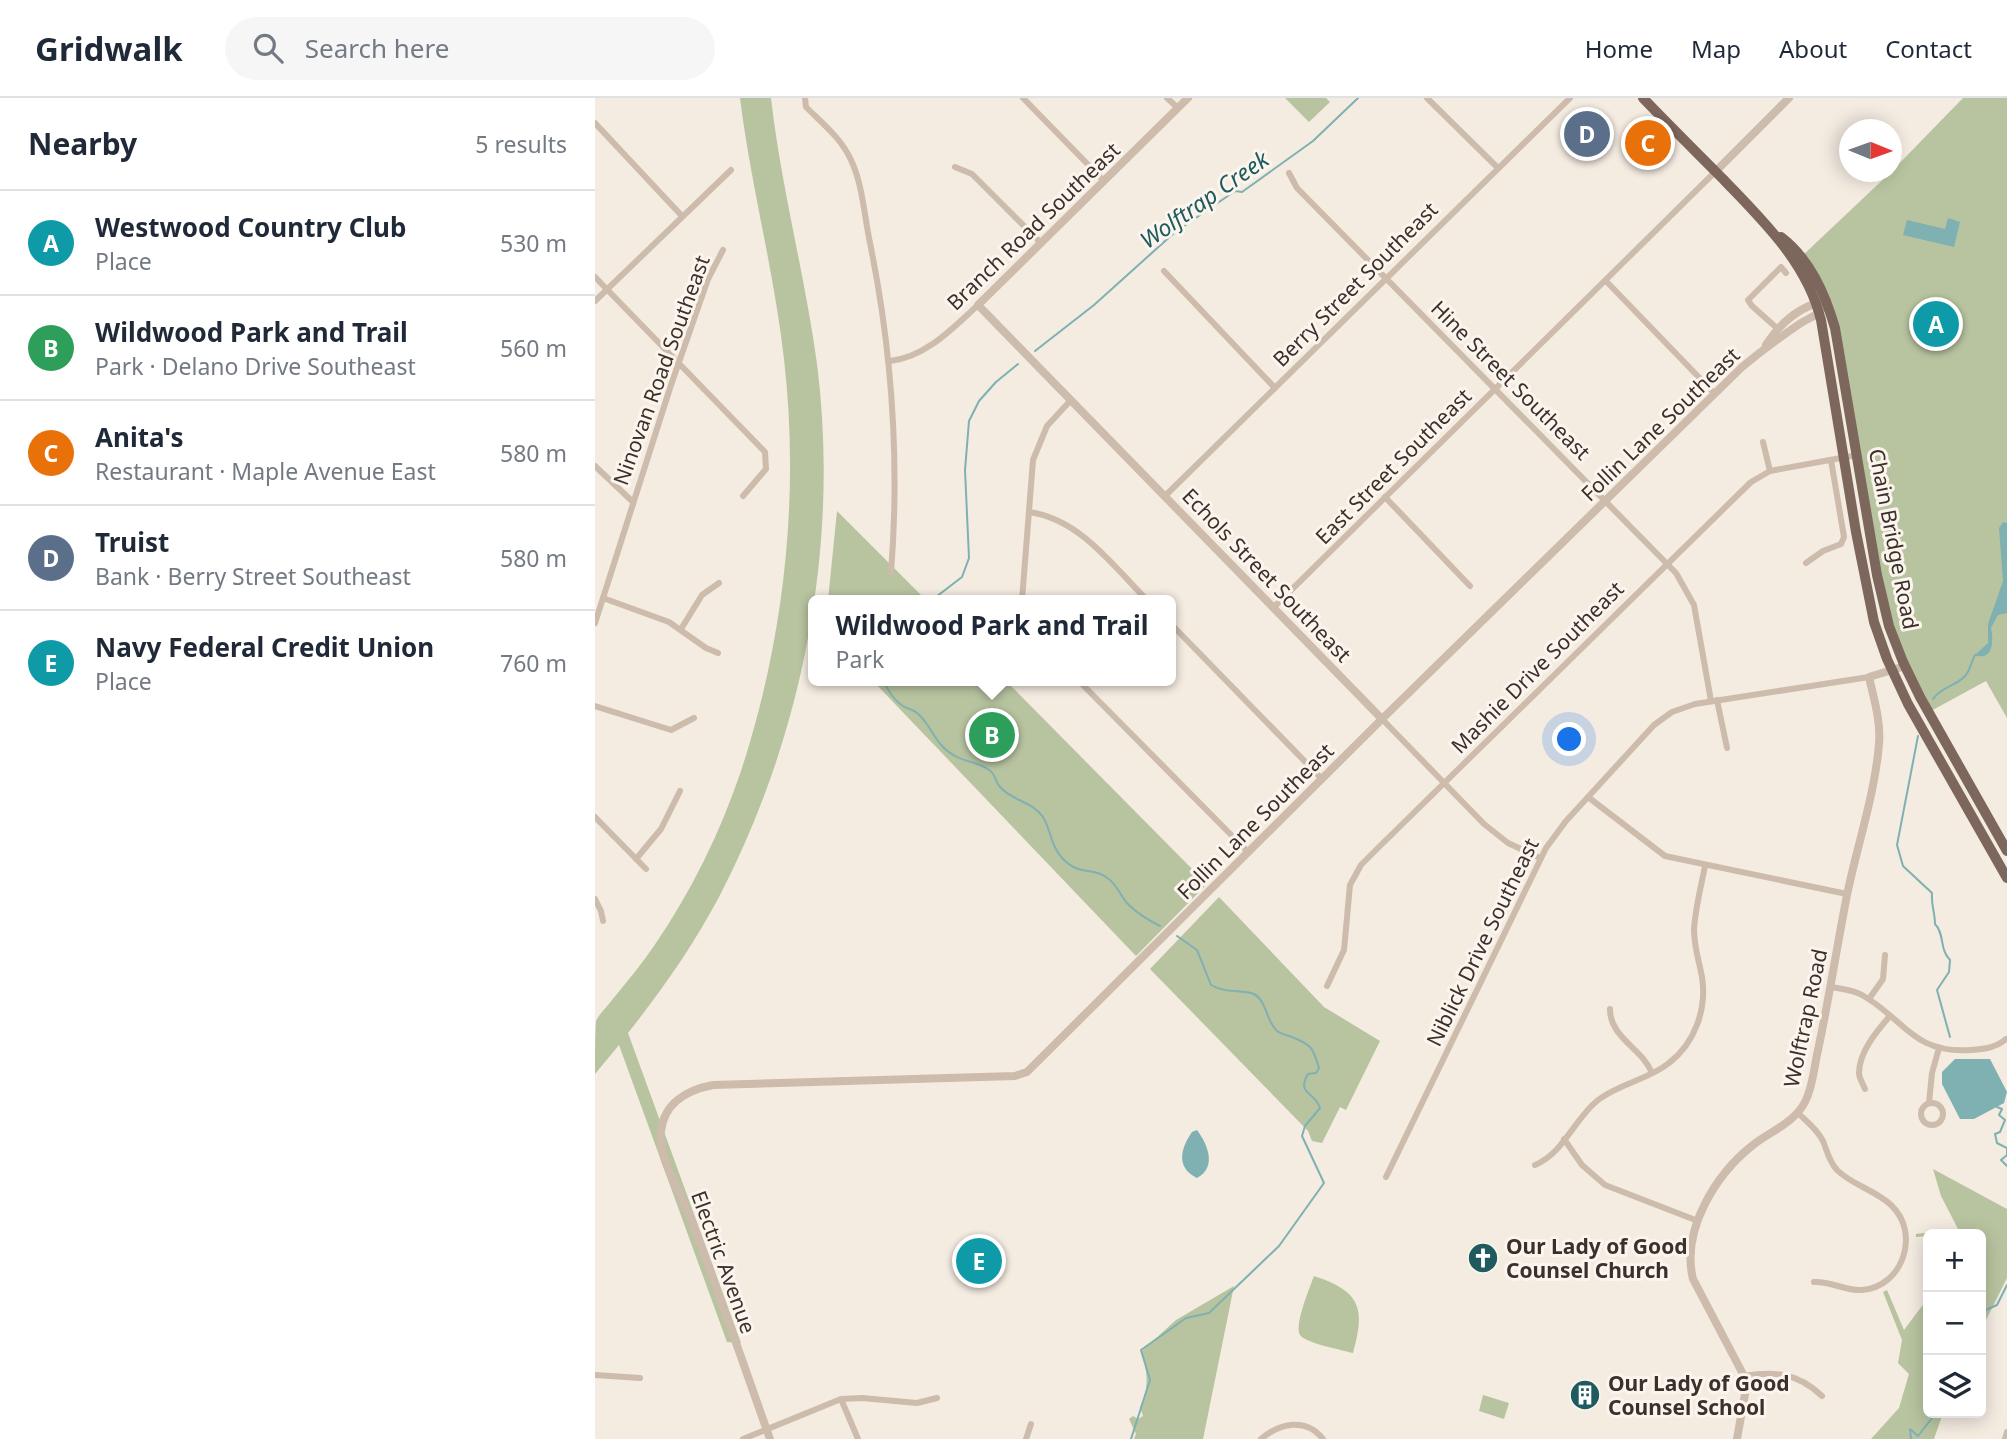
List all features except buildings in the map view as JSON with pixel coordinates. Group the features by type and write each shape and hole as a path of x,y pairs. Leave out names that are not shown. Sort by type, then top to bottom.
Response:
{"main road":[{"path":"1643,98 1772,230 1821,305 1871,610 1893,672 2007,878"},
{"name":"Chain Bridge Road","path":"1821,305 1839,347 1883,603 1905,666 2007,851"}],"street":[{"path":"1023,98 1104,181"},
{"path":"1167,98 1178,108"},
{"name":"Branch Road Southeast","path":"890,361 907,358 933,343 978,305 1188,98"},
{"path":"1427,98 1498,168"},
{"name":"Berry Street Southeast","path":"1165,496 1570,98"},
{"path":"1715,172 1789,98"},
{"path":"805,100 839,141 855,172 878,281 890,361 896,456 891,573"},
{"path":"595,123 682,216"},
{"path":"955,167 972,174 1041,243"},
{"path":"595,301 731,170"},
{"name":"East Street Southeast","path":"1274,607 1715,172"},
{"name":"Hine Street Southeast","path":"1289,173 1297,188 1684,583 1694,605 1727,748"},
{"name":"Ninovan Road Southeast","path":"595,623 708,279 723,250"},
{"path":"1777,329 1748,300 1781,267 1786,272"},
{"path":"1164,271 1275,387"},
{"path":"595,277 761,447 771,464 743,496"},
{"path":"1607,281 1715,394"},
{"name":"Echols Street Southeast","path":"978,305 1497,835 1540,858"},
{"name":"Follin Lane Southeast","path":"1764,348 1777,329 1797,312 1821,305"},
{"name":"Follin Lane Southeast","path":"677,1100 691,1091 713,1085 1022,1075 1715,394 1764,348 1821,305"},
{"path":"1022,595 1031,472 1036,449 1047,426 1071,400"},
{"path":"1763,442 1770,471"},
{"name":"Mashie Drive Southeast","path":"1327,985 1344,950 1347,893 1354,875 1381,845 1737,493 1770,471 1857,456"},
{"path":"1806,563 1823,551 1841,544 1844,537 1831,460"},
{"path":"595,466 633,502"},
{"path":"1385,497 1470,586"},
{"path":"1029,512 1047,515 1072,527 1142,595"},
{"path":"681,629 702,595 719,583"},
{"path":"603,598 681,629 706,648 718,653"},
{"path":"1176,629 1322,779"},
{"name":"Niblick Drive Southeast","path":"1386,1177 1540,858 1588,797 1662,719 1682,708 1714,701 1868,677 1893,672 1905,666"},
{"name":"Wolftrap Road","path":"1744,1377 1693,1279 1691,1255 1698,1221 1721,1178 1752,1146 1798,1113 1808,1096 1879,742 1877,713 1868,677"},
{"path":"1084,686 1248,852"},
{"path":"595,706 671,730 694,718"},
{"path":"636,859 661,830 680,791"},
{"path":"1588,797 1665,856 1847,894"},
{"path":"595,817 646,869"},
{"path":"1535,1164 1553,1154 1582,1115 1597,1100 1669,1063 1685,1047 1702,1011 1703,989 1694,931 1705,866"},
{"path":"595,900 603,921"},
{"path":"1869,999 1882,979 1885,956"},
{"path":"1831,987 1851,990 1869,999 1918,1040 1939,1048 1962,1051 1984,1049 2006,1039"},
{"path":"1609,1009 1616,1031 1644,1058 1652,1073"},
{"path":"1865,1089 1859,1073 1861,1062 1872,1040 1889,1017"},
{"path":"1929,1103 1932,1073 1939,1048"},
{"name":"Electric Avenue","path":"677,1100 663,1120 661,1146 689,1213 769,1435"},
{"path":"1798,1113 1819,1133 1836,1169 1889,1203 1900,1215 1906,1233 1902,1262 1892,1276 1877,1286 1852,1290 1829,1283 1814,1282"},
{"path":"1564,1139 1582,1165 1605,1185 1698,1221"},
{"path":"1737,1439 1745,1394 1744,1377 1764,1373 1785,1374 1805,1382 1822,1396"},
{"path":"595,1375 640,1378"},
{"path":"743,1439 769,1435 841,1399 862,1398 917,1404 937,1398"},
{"path":"841,1399 858,1439"},
{"path":"1026,1439 1031,1424"},
{"path":"1261,1439 1275,1429 1298,1424 1313,1429 1323,1439"},
{"path":"2005,1439 2007,1432"}],"green space":[{"path":"740,98 771,98 817,364 823,432 823,501 818,569 814,595 808,595 808,638 793,705 773,771 748,835 699,933 628,1033 741,1343 727,1342 619,1045 595,1074 596,1021 667,926 703,862 724,817 756,721 778,619 789,515 789,411 780,326"},
{"path":"1285,98 1326,98 1330,102 1309,122"},
{"path":"1963,98 2007,98 2007,718 1986,681 1929,712 1889,626 1827,300 1801,257 1880,182 1902,182 1902,161"},
{"path":"837,511 921,595 829,595"},
{"path":"878,686 1011,686 1207,884 1136,956"},
{"path":"1219,897 1324,1007 1380,1041 1346,1110 1340,1107 1322,1143 1312,1141 1308,1131 1150,969"},
{"path":"1933,1169 2007,1209 2007,1278 1986,1320 1986,1229 1958,1229 1941,1196"},
{"path":"1314,1276 1341,1288 1356,1303 1359,1324 1353,1353 1316,1343 1300,1335 1299,1323"},
{"path":"1234,1286 1203,1439 1134,1439 1136,1434 1129,1419 1143,1416 1140,1407 1146,1386 1142,1351 1176,1320"},
{"path":"1887,1290 1904,1330 1923,1305 1923,1418 1941,1418 1934,1439 1871,1439 1899,1408 1909,1374 1898,1363 1902,1340 1883,1292"},
{"path":"1483,1395 1509,1403 1504,1419 1479,1411"}],"water":[{"path":"1948,218 1960,222 1954,247 1903,235 1907,220 1945,229"},
{"path":"2003,522 2007,523 2007,613 1998,615 1991,628 1989,653 1975,655 1988,643 1988,624 2003,581 1999,528"},
{"path":"1955,1059 1990,1059 2007,1092 2004,1103 1974,1119 1960,1119 1942,1084 1942,1072"},
{"path":"1197,1130 1207,1149 1209,1162 1197,1178 1186,1169 1182,1158 1188,1138"}],"waterway":[{"name":"Wolftrap Creek","path":"1035,351 1094,305 1174,233 1235,191 1242,192 1313,141 1358,98"},
{"name":"Wolftrap Creek","path":"939,595 962,577 969,558 965,470 969,421 979,401 1018,364"},
{"path":"1933,699 1965,676 1977,655"},
{"name":"Wolftrap Creek","path":"886,686 894,698 922,718 948,752 985,767 1005,792 1038,812 1046,822 1056,849 1063,859 1075,868 1106,877 1126,902 1160,926"},
{"path":"1918,736 1897,845 1903,866 1932,893 1935,924 1950,960 1949,972 1937,990 1950,1037"},
{"name":"Wolftrap Creek","path":"1131,1439 1150,1380 1141,1350 1186,1318 1209,1313 1279,1246 1324,1183 1302,1136 1305,1126 1320,1108 1304,1085 1308,1074 1316,1073 1319,1068 1313,1052 1304,1042 1277,1031 1262,1001 1254,994 1223,990 1211,985 1197,950 1177,936"},
{"path":"1997,1107 2002,1109 1999,1115 2005,1120 2000,1132 1995,1134 1997,1143 2007,1148 2007,1155 2001,1160 2007,1166"},
{"path":"1986,1310 1997,1305 2007,1285"},
{"path":"1911,1439 1910,1429 1918,1436 1932,1418"}],"place":[{"name":"Truist","path":"1587,134"},
{"name":"Anita's","path":"1648,143"},
{"name":"Westwood Country Club","path":"1936,324"},
{"name":"Wildwood Park and Trail","path":"992,735"},
{"name":"Our Lady of Good Counsel Church","path":"1483,1258"},
{"name":"Navy Federal Credit Union","path":"979,1261"},
{"name":"Our Lady of Good Counsel School","path":"1585,1395"}]}
